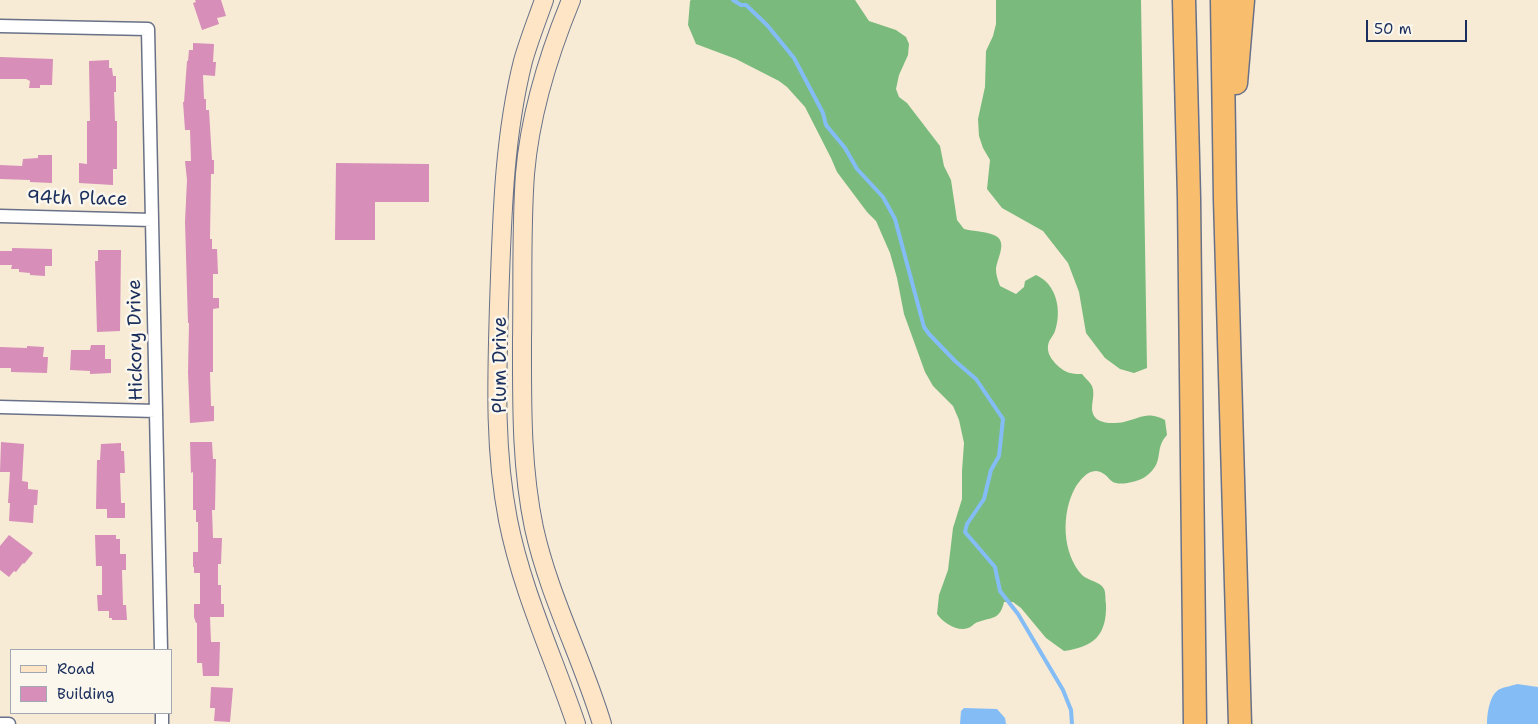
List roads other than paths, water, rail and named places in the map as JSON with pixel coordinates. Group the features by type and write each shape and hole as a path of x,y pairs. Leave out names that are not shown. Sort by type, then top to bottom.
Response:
{"highway":[{"path":"1169,0 1189,198"},
{"path":"1184,0 1189,198 1195,724"},
{"path":"1222,0 1225,199 1240,724"},
{"path":"1225,199 1244,0"}],"street":[{"name":"Plum Drive","path":"544,0 523,61 515,97 504,179 496,396 497,430 502,486 519,567 576,724"},
{"name":"Plum Drive","path":"571,0 550,54 538,97 526,174 523,248 523,444 534,528 543,562 602,724"},
{"name":"Hickory Drive","path":"0,26 148,29 161,649"},
{"name":"94th Place","path":"0,216 152,220"},
{"path":"0,407 156,411"},
{"path":"0,724 9,724"}],"water":[{"path":"1517,684 1538,687 1538,724 1487,724 1489,706 1495,693 1500,689"},
{"path":"964,708 997,709 1005,718 1006,724 960,724 961,711"}],"waterway":[{"path":"733,0 741,5 746,5 767,25 794,58 823,113 826,125 845,148 857,169 883,197 895,219 924,327 955,361 976,379 1003,419 999,456 991,470 984,499 967,524 965,532 995,567 1000,591 1018,614 1063,690 1071,710 1072,724"}]}
